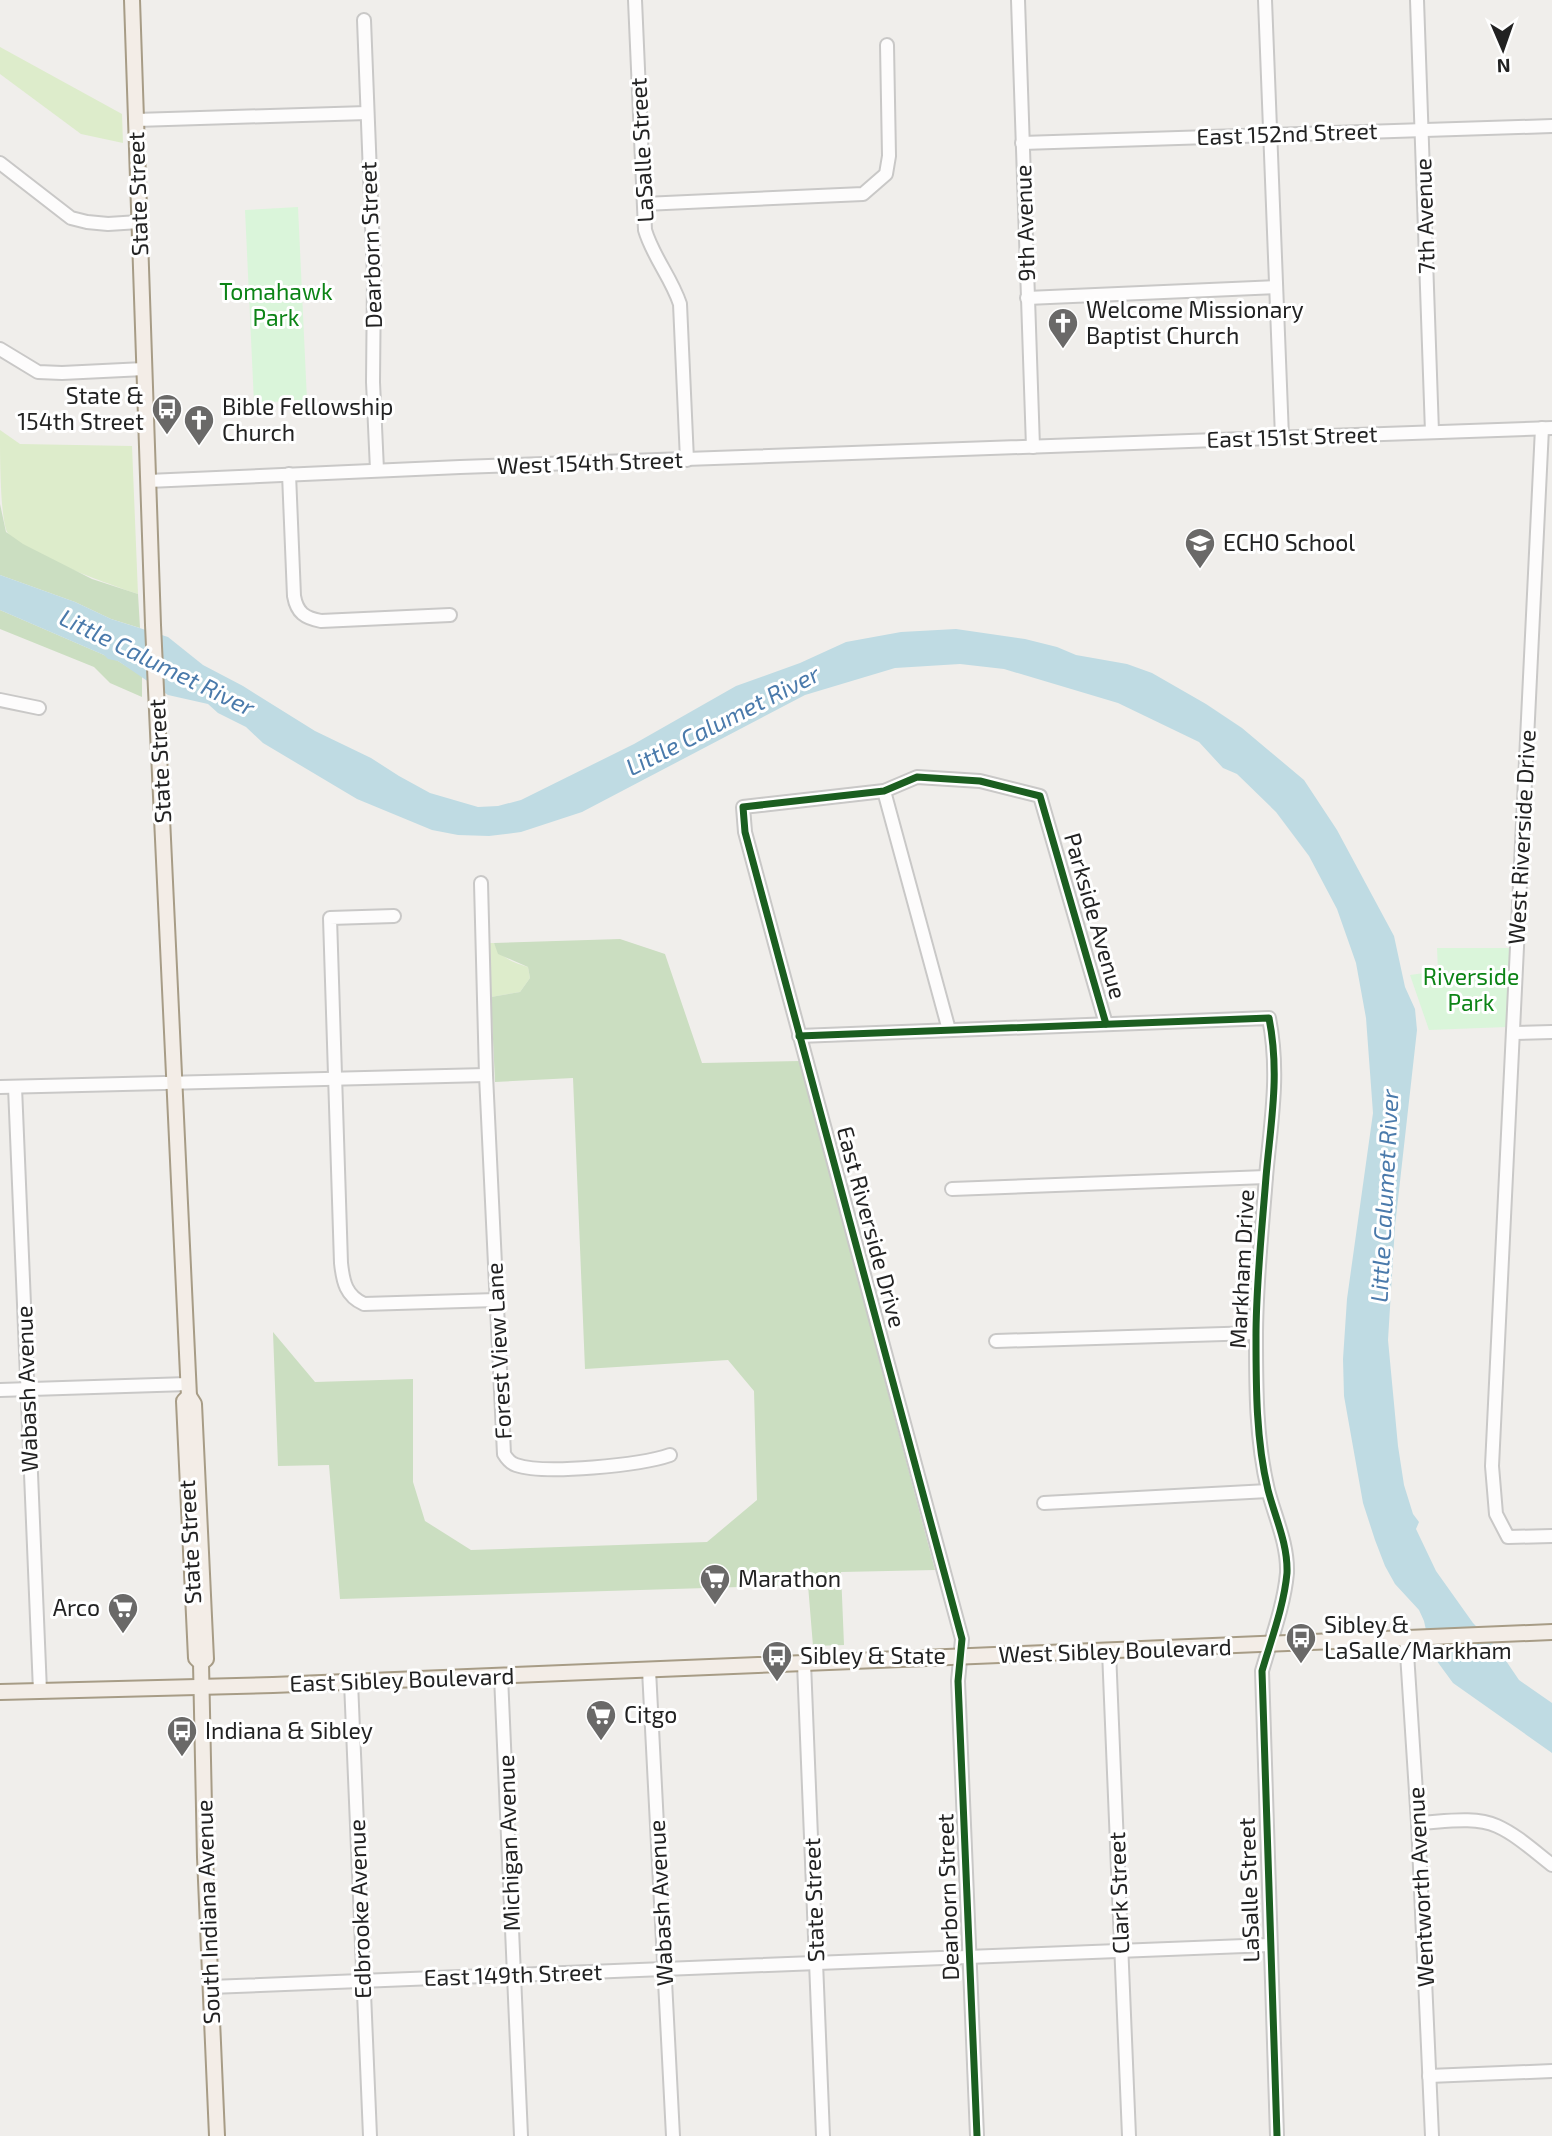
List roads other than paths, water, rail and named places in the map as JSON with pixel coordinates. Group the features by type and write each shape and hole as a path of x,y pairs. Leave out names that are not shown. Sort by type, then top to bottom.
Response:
{"main road":[{"name":"State Street","path":"132,0 153,625 188,1390 184,1401 196,1658 203,1661 201,1687"},
{"name":"West Sibley Boulevard","path":"804,1663 1552,1632"},
{"name":"East Sibley Boulevard","path":"0,1692 351,1682 804,1663"},
{"name":"South Indiana Avenue","path":"201,1687 217,2136"}],"street":[{"name":"LaSalle Street","path":"635,0 645,230 651,250 673,283 680,304 687,460"},
{"name":"9th Avenue","path":"1018,0 1032,447"},
{"path":"1265,0 1282,438"},
{"name":"7th Avenue","path":"1417,0 1432,432"},
{"name":"Dearborn Street","path":"364,20 377,470"},
{"path":"644,204 863,194 886,174 889,156 887,45"},
{"path":"136,120 367,113"},
{"name":"East 152nd Street","path":"1023,143 1552,126"},
{"path":"0,163 71,218 87,222 139,222"},
{"path":"1027,298 1276,287"},
{"path":"0,349 38,372 144,369"},
{"name":"East 151st Street","path":"1032,447 1547,428"},
{"name":"West Riverside Drive","path":"1547,428 1492,1466 1496,1514 1508,1537 1552,1536"},
{"name":"West 154th Street","path":"148,481 377,470 1032,447"},
{"path":"289,474 295,596 296,606 301,614 321,621 450,615"},
{"path":"0,700 39,708"},
{"name":"Parkside Avenue","path":"884,791 917,777 979,781 1040,796 1106,1024"},
{"path":"884,791 949,1030"},
{"name":"East Riverside Drive","path":"884,791 743,807 745,832 962,1639 960,1657"},
{"path":"0,1087 486,1075 481,883"},
{"path":"394,916 330,918 341,1263 345,1286 349,1294 365,1304 496,1300"},
{"name":"Markham Drive","path":"1106,1024 1269,1018 1275,1048 1275,1088 1256,1333 1258,1437 1268,1491 1280,1525 1287,1572 1270,1644"},
{"path":"799,1036 1106,1024"},
{"path":"1513,1033 1552,1032"},
{"name":"Forest View Lane","path":"486,1075 502,1445 508,1461 527,1467 565,1468 623,1465 653,1461 670,1455"},
{"name":"Wabash Avenue","path":"15,1087 40,1692"},
{"path":"952,1189 1266,1177"},
{"path":"996,1341 1256,1333"},
{"path":"0,1390 188,1390"},
{"path":"1044,1503 1268,1491"},
{"name":"Wentworth Avenue","path":"1410,1638 1432,2136"},
{"name":"LaSalle Street","path":"1270,1644 1262,1671 1277,2136"},
{"name":"Clark Street","path":"1109,1651 1129,2136"},
{"name":"Dearborn Street","path":"960,1657 958,1681 977,2136"},
{"name":"State Street","path":"804,1663 823,2136"},
{"name":"Wabash Avenue","path":"649,1670 673,2136"},
{"name":"Michigan Avenue","path":"501,1676 521,2136"},
{"name":"Edbrooke Avenue","path":"351,1682 370,2136"},
{"path":"1418,1823 1472,1821 1494,1825 1513,1835 1552,1865"},
{"name":"East 149th Street","path":"210,1987 1270,1945"},
{"path":"1429,2076 1552,2071"}],"water":[{"name":"Little Calumet River","path":"0,575 75,602 111,619 168,637 203,665 243,686 315,731 371,758 430,793 478,807 498,806 521,800 634,744 736,686 800,663 846,642 901,632 956,629 1025,639 1076,655 1127,664 1152,673 1242,728 1304,780 1337,830 1394,936 1405,987 1415,1009 1417,1030 1395,1226 1388,1340 1404,1485 1413,1514 1419,1522 1416,1529 1436,1571 1519,1680 1552,1703 1552,1753 1453,1683 1431,1653 1419,1610 1395,1584 1375,1540 1363,1503 1344,1396 1343,1359 1347,1299 1373,1113 1366,1018 1356,963 1337,909 1309,856 1276,812 1237,774 1223,768 1199,742 1118,703 1004,669 960,664 895,668 805,695 582,812 521,832 489,836 458,835 432,830 357,799 263,743 246,727 218,713 208,704 168,695 118,661 108,659 0,610"}],"place":[{"name":"Welcome Missionary Baptist Church","path":"1063,350"},
{"name":"State & 154th Street","path":"167,436"},
{"name":"Bible Fellowship Church","path":"199,447"},
{"name":"ECHO School","path":"1200,570"},
{"name":"Marathon","path":"715,1606"},
{"name":"Arco","path":"123,1635"},
{"name":"Sibley & LaSalle/Markham","path":"1301,1665"},
{"name":"Sibley & State","path":"777,1683"},
{"name":"Citgo","path":"601,1742"},
{"name":"Indiana & Sibley","path":"182,1758"}],"park label":[{"name":"Tomahawk Park","path":"276,305"},
{"name":"Riverside Park","path":"1471,990"}]}
